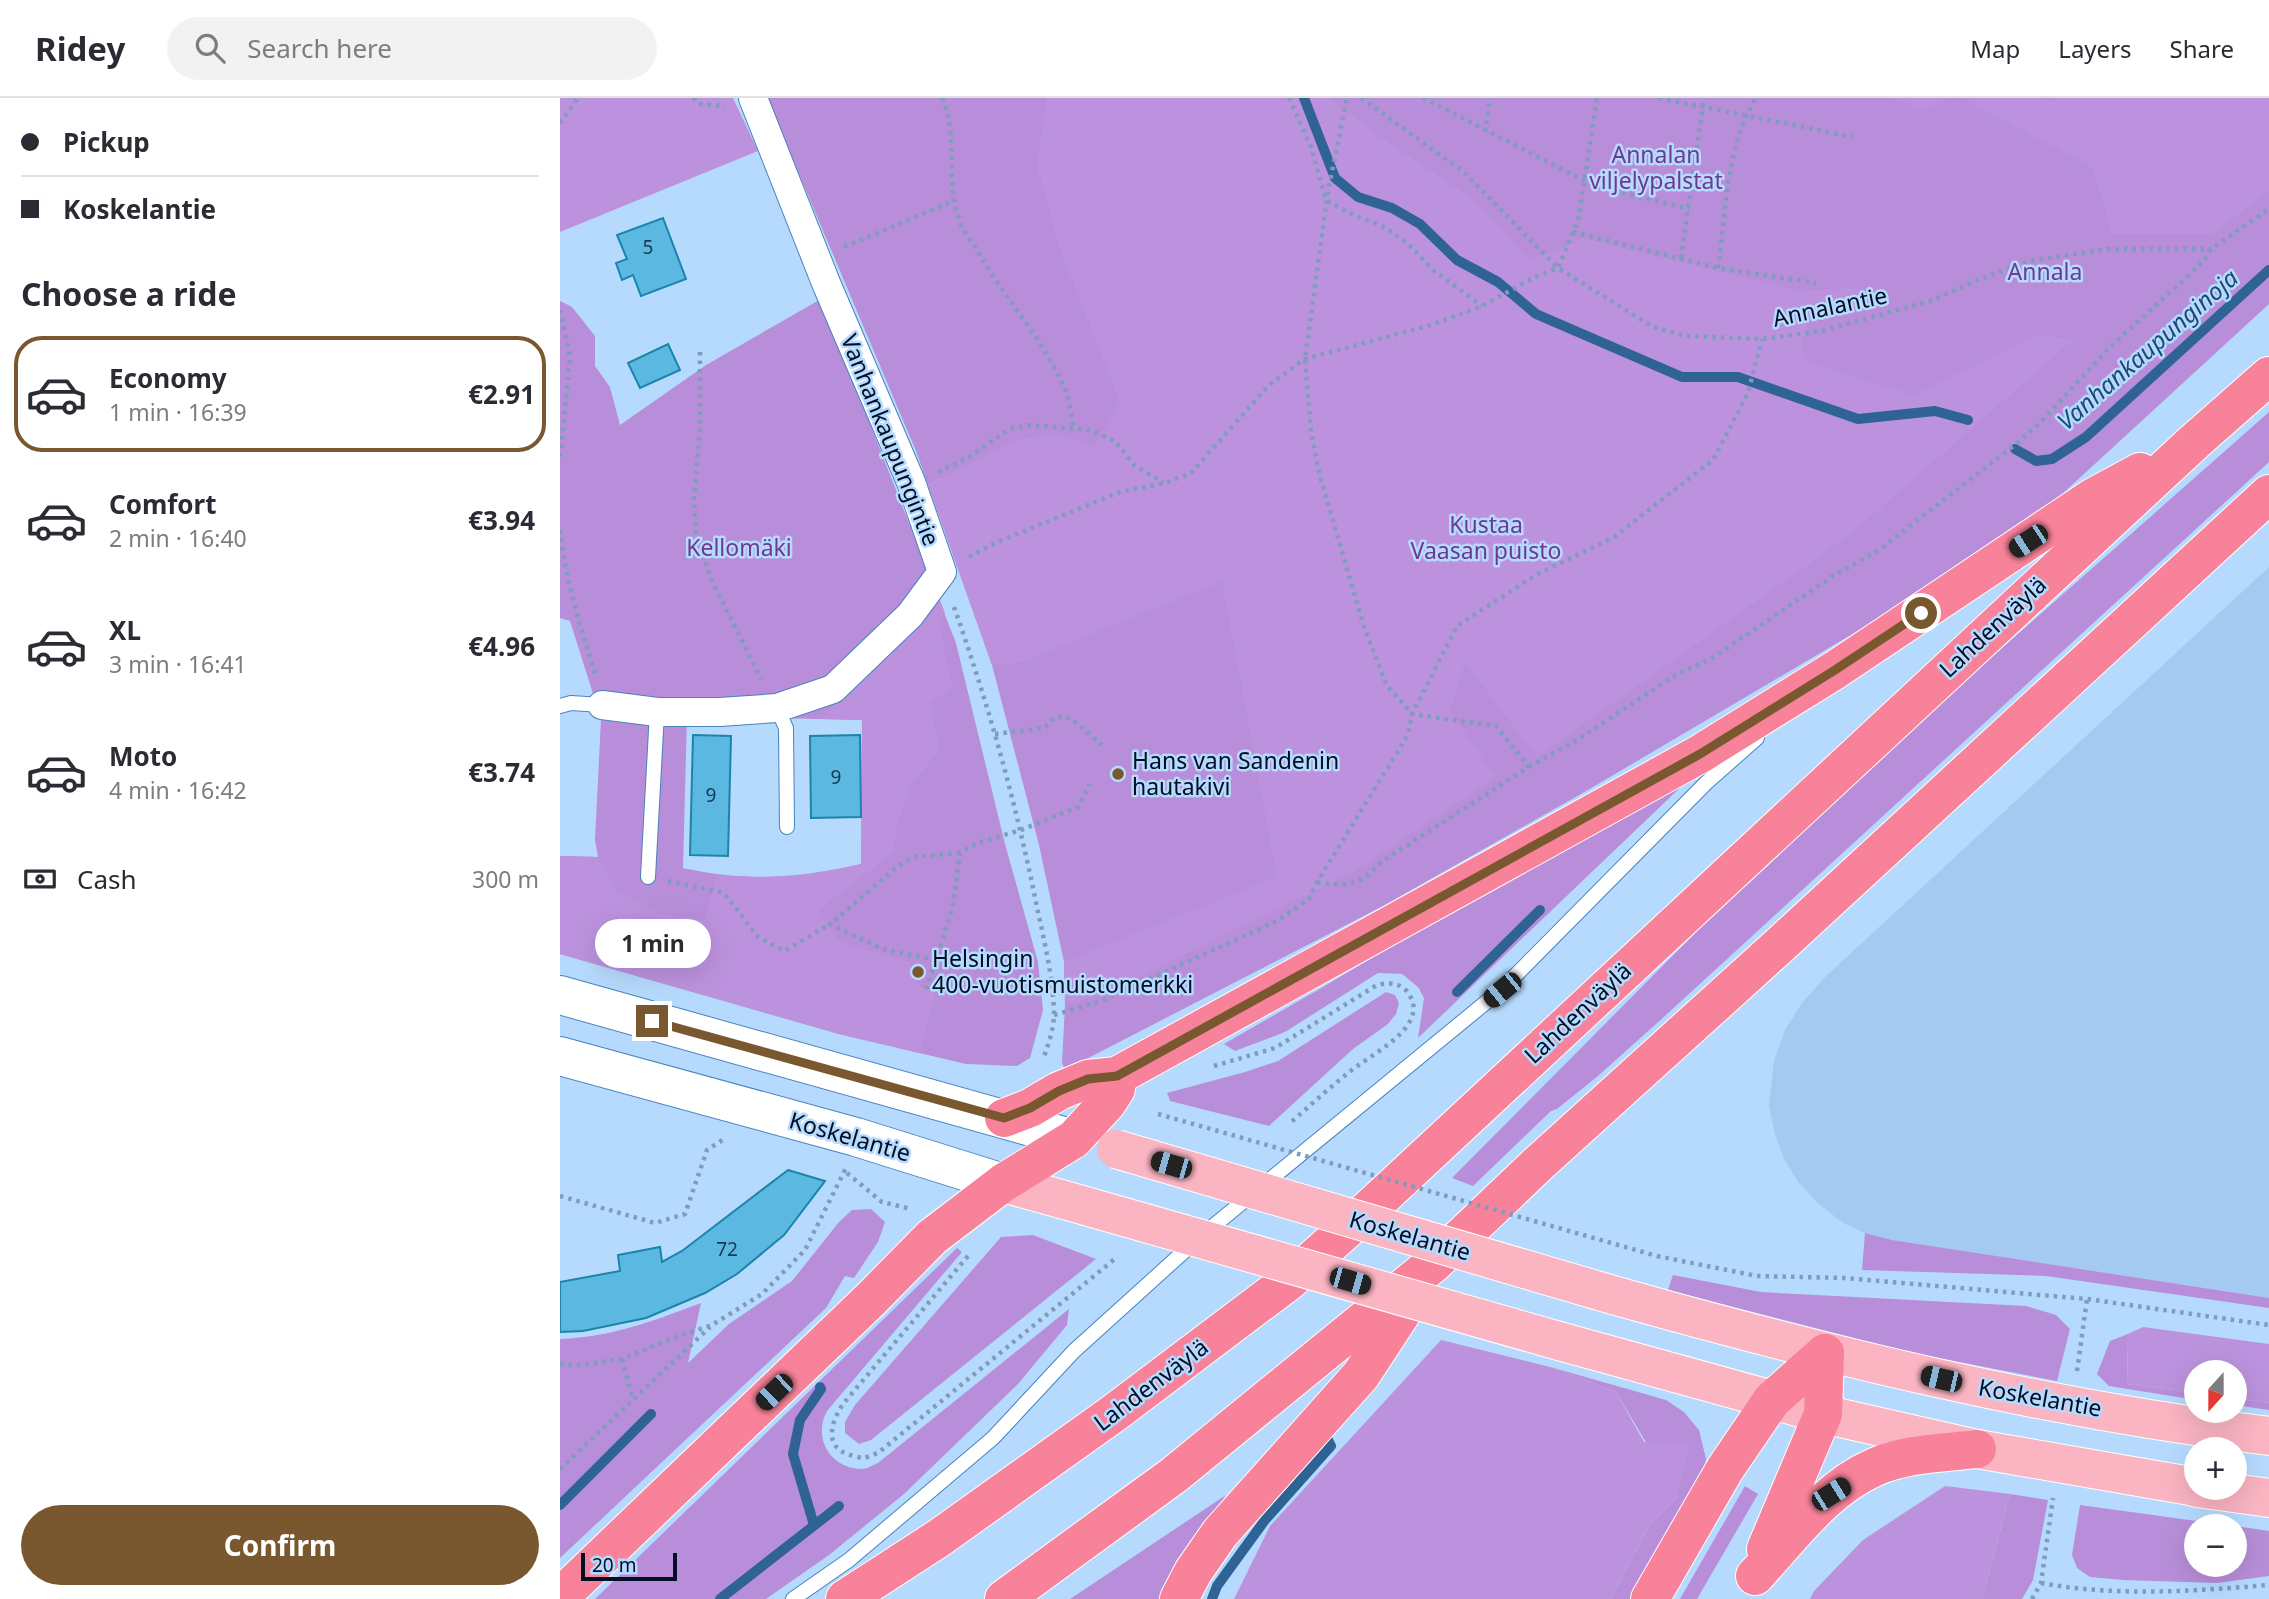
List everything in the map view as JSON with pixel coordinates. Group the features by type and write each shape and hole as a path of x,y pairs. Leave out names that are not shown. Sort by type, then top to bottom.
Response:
{"highway":[{"name":"Lahdenväylä","path":"845,1599 939,1538 1104,1421 1289,1281 2194,442 2269,376"},
{"path":"1004,1118 1088,1079 1117,1076 1700,754 1835,670 2092,499 2194,442"},
{"path":"1004,1599 1174,1475 1434,1263 1538,1164 1791,935 2269,494"},
{"path":"560,1597 871,1299 932,1237 1003,1183 1074,1139 1107,1103 1116,1088 1117,1076"},
{"path":"1179,1599 1193,1572 1220,1533 1361,1376 1434,1263"},
{"path":"1650,1599 1725,1469 1772,1400 1825,1353"},
{"path":"1749,1587 1823,1414 1825,1353"},
{"path":"1749,1587 1831,1494 1875,1467 1914,1456 1977,1449"}],"main road":[{"name":"Koskelantie","path":"560,995 1116,1149 1613,1295 1825,1353 1991,1391 2269,1436"},
{"name":"Koskelantie","path":"560,1056 1823,1414 1977,1449 2184,1485"},
{"name":"Koskelantie","path":"2247,1495 2269,1498"}],"street":[{"name":"Vanhankaupungintie","path":"602,705 657,712 720,712 777,708 833,689 911,615 942,572 911,482 753,98"}],"lane":[{"path":"793,1599 849,1560 993,1438 1074,1351 1200,1237 1502,990 1706,783 1835,670"},
{"path":"560,706 571,703 602,705"},
{"path":"777,708 786,728 787,827"},
{"path":"649,877 657,712"}],"path":[{"path":"560,123 578,98"},
{"path":"942,98 952,140 959,219 987,268 1035,337 1065,389 1074,429"},
{"path":"1289,98 1311,147 1326,200 1386,228 1408,244 1433,270 1482,306"},
{"path":"1347,98 1326,200 1305,359 1311,430 1319,473 1364,626 1387,686 1412,713 1496,726 1529,766"},
{"name":"Annalantie","path":"1361,98 1464,172 1558,268 1653,327 1685,337 1762,339 1822,331 1930,301 2029,261 2109,249 2211,248"},
{"path":"1423,98 1595,186 1689,209"},
{"path":"1485,132 1490,98"},
{"path":"1036,1070 1051,1036 1054,1015 1048,957 1021,830 995,734 942,572 995,543 1120,492 1164,483 1191,473 1269,385 1305,359 1431,325 1482,306 1535,277 1558,268 1578,221 1597,98"},
{"path":"1660,98 1853,137"},
{"path":"1681,258 1704,98"},
{"path":"1718,268 1735,142 1745,116 1756,98"},
{"path":"817,259 956,200"},
{"path":"1317,882 1338,886 1367,878 1381,862 1529,766 1577,740 1677,674 1711,659 1833,576 1879,550 2039,424 2109,348 2203,262 2211,248 2269,209"},
{"path":"1573,232 1718,268 1816,283"},
{"path":"560,310 570,357 560,460"},
{"path":"1054,1015 1101,1002 1277,921 1309,899 1408,735 1412,713 1457,626 1536,575 1614,537 1713,460 1748,393 1762,339"},
{"path":"700,352 700,430 694,497 696,535 712,581 777,708"},
{"path":"911,482 969,457 1009,429 1030,425 1091,430 1116,442 1134,465 1164,483"},
{"path":"560,530 562,553 602,705"},
{"path":"995,734 1044,728 1055,717 1071,718 1102,745"},
{"path":"649,877 724,893 758,937 785,951 830,924 897,867 914,857 960,853 977,843 1021,830 1078,807 1090,783"},
{"path":"926,989 953,905 960,853"},
{"path":"830,924 882,949 936,960"},
{"path":"1275,1048 1377,985 1391,982 1406,989 1414,1003 1413,1013 1399,1035 1350,1071 1290,1123"},
{"path":"1158,1114 1657,1256 1757,1276 1845,1278 2087,1299 2269,1325"},
{"path":"560,1196 655,1223 685,1214 707,1150 725,1138"},
{"path":"560,1469 712,1325 762,1294 805,1250 845,1171"},
{"path":"973,1251 832,1420 831,1434 834,1445 844,1453 862,1458 878,1453 1116,1258"},
{"path":"2077,1379 2087,1299"},
{"path":"560,1364 579,1365 622,1359 712,1325"},
{"path":"622,1359 633,1400"},
{"path":"2032,1599 2041,1583 2054,1491"},
{"path":"2041,1583 2081,1590 2139,1593 2269,1585"}],"shaded area":[{"path":"2269,567 2269,1298 1892,1240 1865,1233 1843,1223 1819,1204 1798,1182 1775,1135 1769,1106 1774,1061 1785,1030 1802,1003 1825,977"}],"green space":[{"path":"560,98 733,98 758,151 560,232"},
{"name":"Kustaa Vaasan puisto","path":"767,98 2269,98 2269,304 2060,496 1927,590 1588,790 1385,905 1065,1070 1062,1063 1064,962 1039,845 992,665 916,451"},
{"name":"Kustaa Vaasan puisto","path":"1047,98 1330,98 1377,135 1470,197 1530,260 1556,252 1583,238 1798,291 1862,288 1867,311 1809,319 1801,347 1807,362 1913,395 2040,335 2073,340 1848,536 1537,757 1465,662 1450,710 1495,777 1352,873 1097,996 1065,1005 1064,962 1277,877 1222,581 1022,662 992,665 928,484 1017,440 1058,434 1095,446 1120,402 1057,241 1037,165"},
{"path":"1892,98 1950,98 1924,111"},
{"path":"1963,98 2044,98 2050,101 2052,98 2269,98 2269,191 2211,234 2112,234 2093,168"},
{"name":"Kellomäki","path":"821,299 956,643 1005,844 1038,962 1043,1010 1030,1058 1017,1066 966,1064 839,1034 560,954 560,856 598,857 595,840 601,719 570,621 560,618 560,301 572,307 595,336 595,366 610,387 620,425 706,365","holes":["687,716 862,720 861,864 817,873 772,877 728,875 683,868"]},
{"path":"2269,412 2269,462 1666,1015 1598,1076 1551,1111 1473,1186 1452,1178 1738,890 1993,656"},
{"path":"937,592 945,613 938,620 952,685 947,693 930,700 939,751 914,780 898,821 893,852 819,910 838,941 911,963 911,973 918,977 916,985 936,993 919,1053 839,1034 560,954 560,856 598,857 616,891 662,914 705,920 717,875 790,876 861,864 862,720 821,719 909,637"},
{"path":"1685,783 1418,1038 1424,998 1418,987 1402,974 1378,973 1285,1032 1235,1051 1224,1044 1538,859"},
{"path":"1386,992 1395,995 1399,1003 1396,1014 1388,1024 1353,1049 1269,1126 1170,1101 1167,1093 1278,1061"},
{"path":"871,1209 885,1222 878,1242 854,1278 845,1276 826,1308 560,1558 560,1339 615,1331 701,1303 688,1363 729,1324 792,1281 839,1222 852,1210"},
{"path":"1865,1233 1892,1240 2269,1298 2269,1308 2046,1276 1862,1270"},
{"path":"1033,1235 1096,1259 871,1440 859,1444 845,1433 845,1422 855,1405 1001,1237"},
{"path":"957,1248 962,1252 827,1411 822,1431 827,1450 841,1464 851,1468 864,1469 878,1463 1069,1309 1067,1325 1018,1384 904,1494 829,1555 766,1599 595,1599"},
{"path":"1673,1275 1761,1292 2026,1306 2056,1315 2070,1329 2057,1381 1912,1353 1668,1290"},
{"path":"2143,1327 2269,1344 2269,1403 2247,1400 2247,1360 2184,1360 2184,1391 2127,1384 2128,1334"},
{"path":"2128,1334 2127,1384 2184,1391 2184,1398 2109,1386 2097,1374 2110,1341"},
{"path":"1441,1340 1554,1368 1616,1392 1644,1442 1690,1445 1678,1496 1650,1524 1611,1599 1234,1599 1270,1526"},
{"path":"1554,1368 1666,1400 1684,1412 1699,1430 1706,1459 1702,1479 1634,1599 1611,1599 1650,1524 1678,1496 1616,1392"},
{"path":"2247,1400 2269,1403 2269,1410 2247,1407"},
{"path":"1745,1486 1758,1494 1697,1599 1680,1599"},
{"path":"1945,1486 2010,1494 1982,1599 1810,1599 1814,1591 1863,1540"},
{"path":"2010,1494 2048,1500 2033,1580 2022,1599 1982,1599"},
{"path":"1226,1495 1183,1554 1163,1599 1070,1599"},
{"path":"2080,1505 2184,1519 2184,1577 2247,1577 2247,1528 2269,1531 2269,1576 2217,1583 2090,1577 2077,1568 2072,1555"}],"building":[{"path":"663,218 686,279 641,296 633,275 622,280 616,263 627,259 617,235"},
{"path":"668,344 680,370 640,388 628,363"},
{"path":"693,735 731,736 728,856 690,855"},
{"path":"860,735 861,817 811,818 810,736"},
{"path":"788,1170 825,1181 784,1235 737,1274 705,1293 646,1318 583,1331 560,1332 560,1282 620,1271 618,1255 660,1247 662,1262 682,1251"}],"waterway":[{"name":"Vanhankaupunginoja","path":"1304,98 1335,178 1358,197 1392,208 1420,224 1457,260 1498,282 1536,314 1682,377 1738,377 1858,419 1935,411 1968,420"},
{"name":"Vanhankaupunginoja","path":"2015,449 2036,461 2052,459 2086,437 2269,270"},
{"path":"1457,992 1540,910"},
{"path":"814,1525 793,1454 800,1420 820,1387"},
{"path":"560,1505 651,1414"},
{"path":"1212,1599 1217,1586 1265,1520 1331,1446 1327,1438"},
{"path":"720,1599 839,1506"}],"place":[{"name":"Hans van Sandenin hautakivi","path":"1118,774"},
{"name":"Helsingin 400-vuotismuistomerkki","path":"918,972"}],"route":[{"path":"652,1021 1004,1118 1088,1079 1117,1076 1700,754 1921,613"}],"park label":[{"name":"Annalan viljelypalstat","path":"1656,168"},
{"name":"Annala","path":"2045,272"}]}
